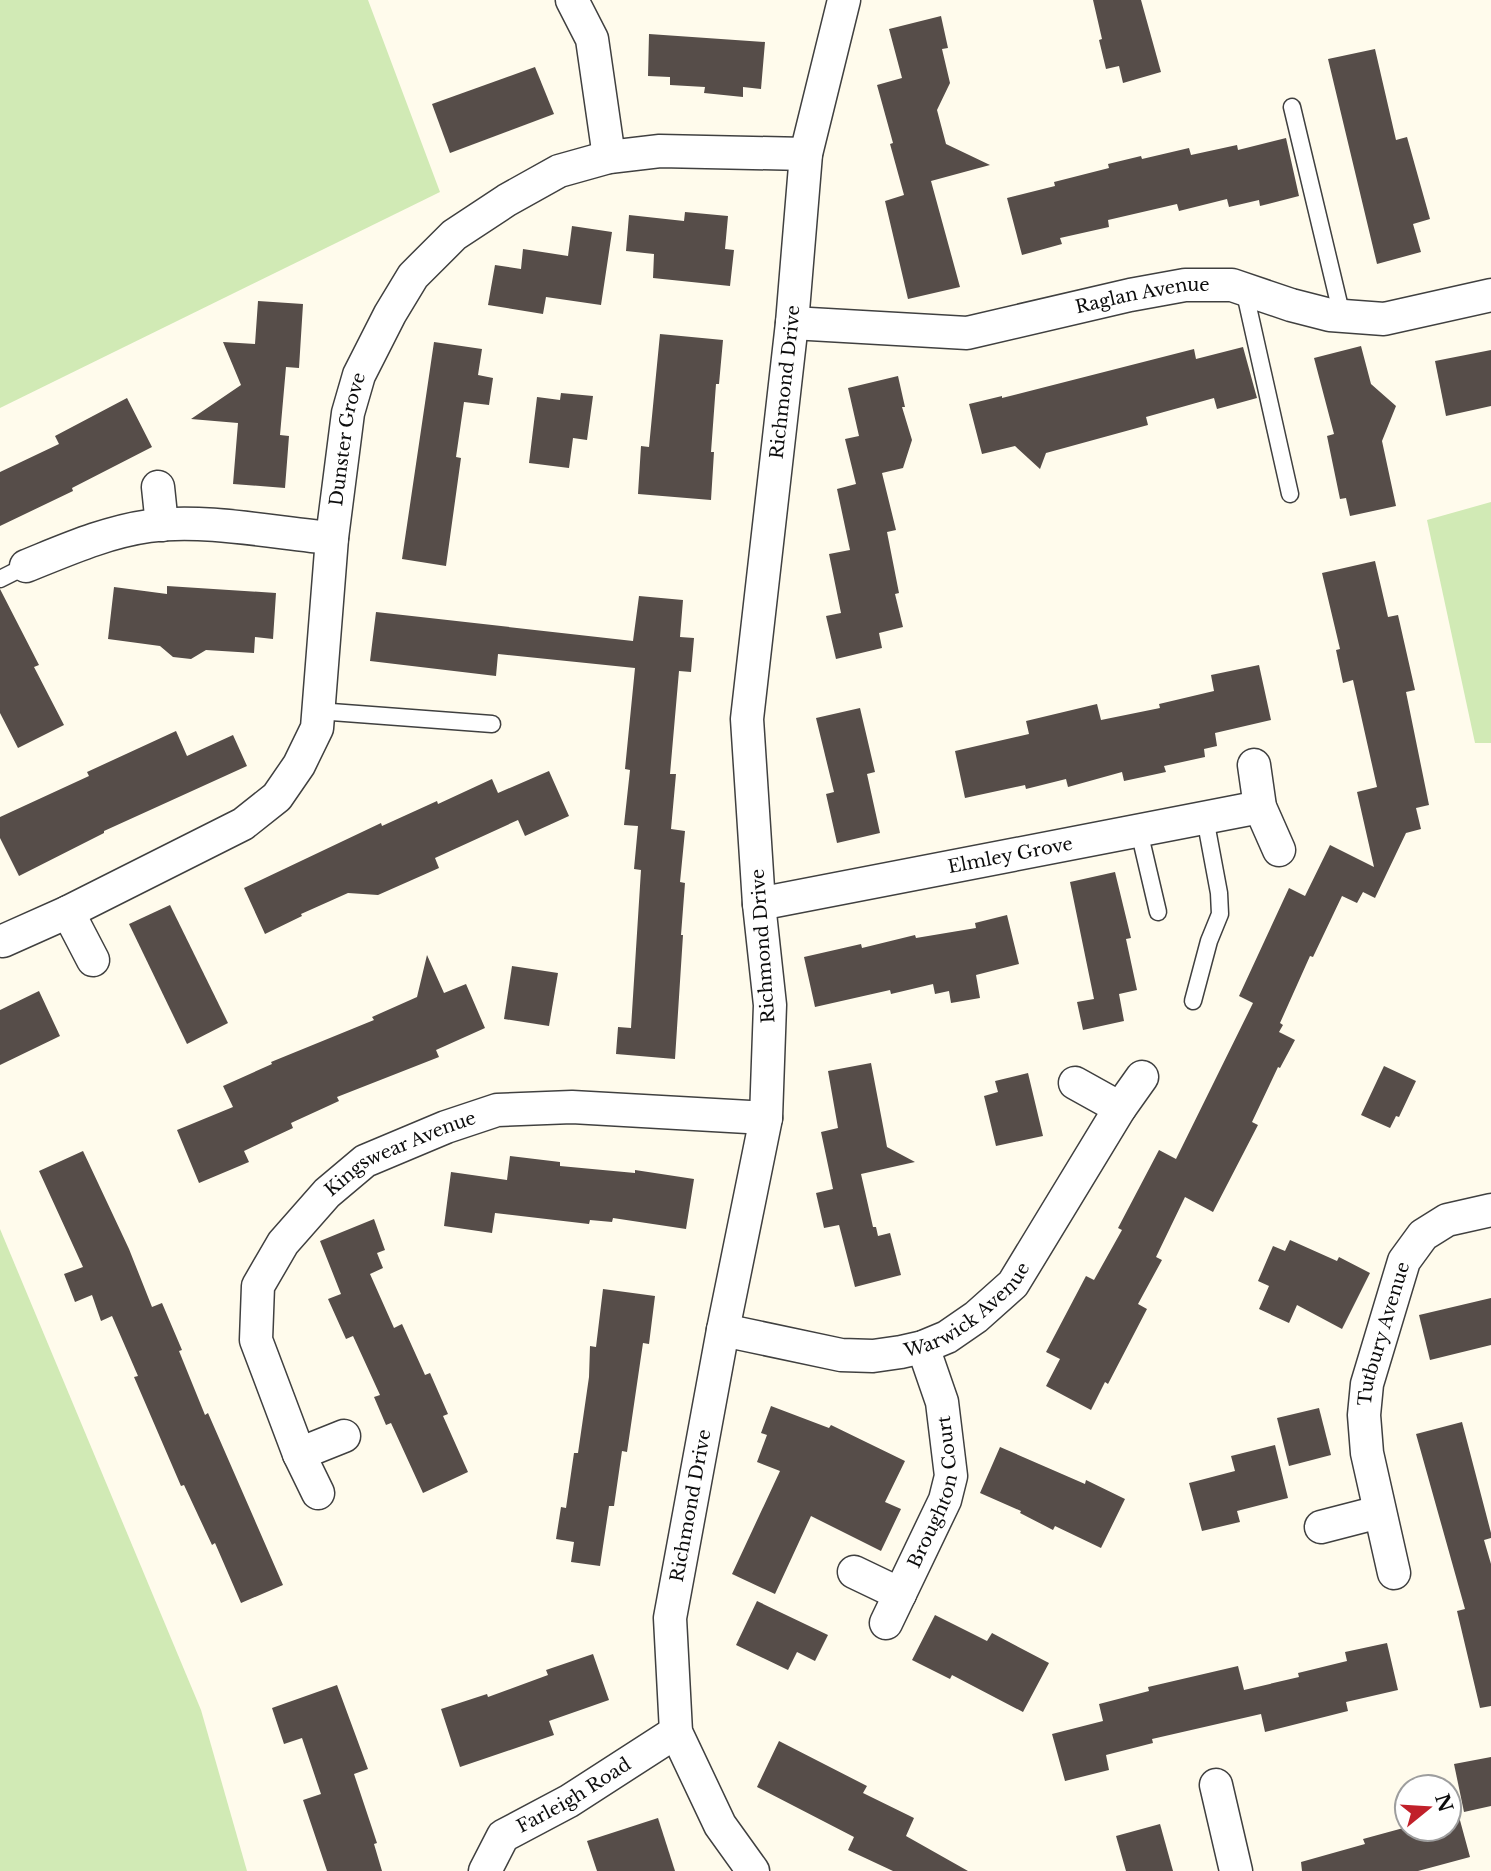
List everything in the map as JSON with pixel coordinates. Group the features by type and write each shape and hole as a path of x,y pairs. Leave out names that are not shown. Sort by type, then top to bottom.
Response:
{"street":[{"path":"572,0 592,40 609,157"},
{"name":"Richmond Drive","path":"753,1871 720,1825 676,1732 670,1618 765,1118 770,1005 759,904 747,719 792,323 806,154 844,0"},
{"name":"Dunster Grove","path":"1,938 68,912 243,824 277,797 299,765 317,728 332,538 348,413 359,375 413,276 454,235 559,171 609,157 660,151 806,154"},
{"name":"Raglan Avenue","path":"792,323 967,332 1185,285 1232,285 1331,316 1384,319 1491,295"},
{"path":"158,487 162,525"},
{"path":"13,573 89,541 148,526 189,523 332,538"},
{"path":"1254,765 1261,807 1279,850"},
{"name":"Elmley Grove","path":"759,904 1261,807"},
{"path":"68,912 93,960"},
{"name":"Warwick Avenue","path":"723,1330 841,1355 873,1356 923,1347 947,1337 976,1317 1013,1284 1120,1108 1142,1077"},
{"path":"1075,1083 1120,1108"},
{"name":"Kingswear Avenue","path":"318,1493 299,1454 256,1340 258,1286 283,1243 327,1193 365,1161 446,1127 497,1110 572,1107 765,1118"},
{"name":"Tutbury Avenue","path":"1394,1573 1367,1454 1364,1415 1367,1384 1404,1261 1423,1235 1447,1220 1491,1210"},
{"name":"Broughton Court","path":"886,1623 945,1500 951,1476 942,1402 923,1347"},
{"path":"299,1454 344,1436"},
{"path":"1321,1527 1379,1512"},
{"name":"Broughton Court","path":"854,1572 900,1594"},
{"name":"Farleigh Road","path":"485,1871 503,1836 569,1801 676,1732"},
{"path":"1216,1784 1236,1871"}],"lane":[{"path":"1292,107 1342,316"},
{"path":"1244,289 1290,494"},
{"path":"318,711 492,724"},
{"path":"1192,1001 1209,941 1220,914 1219,893 1205,818"},
{"path":"1139,831 1158,912"}],"green space":[{"path":"0,0 368,0 440,192 0,408"},
{"path":"1491,502 1491,743 1475,743 1427,520"},
{"path":"0,1229 201,1710 247,1871 0,1871"}],"building":[{"path":"1093,0 1141,0 1161,72 1123,83 1119,66 1106,69"},
{"path":"941,16 948,48 942,49 950,83 937,110 946,144 990,165 931,181 960,287 908,299 885,201 904,195 877,85 902,78 889,29"},
{"path":"649,34 765,42 761,89 743,87 743,97 704,93 705,87 670,85 670,77 648,76"},
{"path":"1375,49 1396,140 1407,137 1430,219 1413,224 1421,252 1377,264 1328,59"},
{"path":"535,67 554,114 450,153 432,104"},
{"path":"1286,138 1299,196 1260,206 1259,200 1229,207 1227,199 1179,211 1177,204 1108,220 1109,227 1060,238 1062,244 1022,255 1007,198 1055,186 1054,182 1109,168 1108,164 1141,156 1142,159 1189,148 1191,155 1237,145 1238,150"},
{"path":"685,212 728,216 725,249 734,250 730,286 653,278 654,254 626,251 629,215 684,221"},
{"path":"572,226 612,232 601,305 546,297 543,314 488,305 495,265 521,269 523,249 568,256"},
{"path":"258,301 303,304 299,368 286,367 280,435 289,436 285,488 233,484 238,423 191,419 241,385 223,342 255,344"},
{"path":"660,334 723,340 719,384 716,384 711,500 638,494 641,446 649,447"},
{"path":"434,342 482,349 478,375 493,378 489,405 464,402 456,457 461,458 446,566 402,559"},
{"path":"1361,346 1371,384 1396,406 1382,441 1396,506 1350,516 1346,498 1340,499 1327,436 1334,434 1314,358"},
{"path":"1243,347 1257,398 1217,409 1214,398 1146,417 1148,425 1046,453 1040,469 1015,446 982,454 969,404 1194,349 1196,359"},
{"path":"1491,350 1491,406 1446,416 1435,361"},
{"path":"898,376 905,407 902,407 912,440 903,468 882,473 896,530 887,532 899,593 895,594 903,627 879,633 882,648 836,659 826,616 841,613 829,554 850,550 837,489 856,484 845,439 859,436 848,388"},
{"path":"561,393 593,396 587,440 573,438 569,468 529,463 537,397 560,400"},
{"path":"127,398 152,447 72,488 73,491 0,526 0,472 59,444 55,436"},
{"path":"1375,561 1388,617 1398,615 1415,690 1406,692 1429,805 1416,808 1421,829 1406,833 1375,898 1363,892 1357,903 1342,896 1313,957 1310,956 1280,1023 1283,1025 1279,1032 1295,1040 1280,1068 1278,1067 1252,1122 1258,1125 1213,1212 1185,1197 1156,1257 1162,1260 1138,1304 1147,1309 1108,1384 1105,1382 1091,1410 1046,1386 1060,1359 1046,1352 1086,1276 1094,1280 1122,1230 1118,1228 1159,1150 1176,1159 1253,1003 1239,996 1289,888 1305,896 1330,845 1374,867 1357,792 1377,787 1353,680 1343,683 1336,650 1340,649 1322,573"},
{"path":"167,586 276,593 273,639 255,637 254,653 206,650 191,659 173,657 160,646 108,639 114,587 167,594"},
{"path":"0,589 39,665 34,667 64,725 18,748 0,713"},
{"path":"639,596 683,600 680,637 694,638 691,672 679,671 670,774 676,774 671,829 685,831 680,882 685,883 675,1059 616,1054 618,1027 631,1028 641,870 634,869 638,826 624,825 630,770 625,769 635,668 498,654 496,676 370,661 376,612 633,641"},
{"path":"1259,665 1271,720 1215,733 1217,746 1204,749 1205,757 1164,766 1166,772 1124,781 1122,772 1068,787 1066,779 1026,789 1025,785 965,798 955,751 1029,734 1026,721 1097,704 1101,720 1160,708 1159,704 1214,691 1211,675"},
{"path":"860,708 875,772 867,774 880,833 837,843 826,794 834,792 816,718"},
{"path":"176,731 187,756 233,735 247,766 104,831 19,876 0,838 0,817 89,776 87,772"},
{"path":"549,771 569,816 525,836 518,820 435,858 439,868 378,895 348,893 265,934 244,888 381,823 382,826 437,801 438,804 492,779 498,793"},
{"path":"1115,872 1131,938 1126,939 1137,990 1119,994 1124,1021 1083,1030 1077,1002 1094,999 1070,882"},
{"path":"170,905 228,1023 187,1044 129,924"},
{"path":"1007,915 1019,964 976,975 980,998 951,1003 949,991 935,994 933,984 891,994 890,990 815,1007 804,957 861,944 862,948 915,935 916,938 976,928 975,923"},
{"path":"427,955 444,993 466,984 485,1028 436,1050 439,1057 337,1097 339,1101 291,1123 293,1128 244,1151 249,1162 199,1183 177,1130 233,1107 223,1086 272,1064 271,1062 374,1020 372,1017 417,997"},
{"path":"512,966 558,973 549,1026 504,1019"},
{"path":"39,991 60,1036 0,1065 0,1010"},
{"path":"871,1063 887,1147 915,1162 861,1174 873,1227 876,1227 878,1236 890,1233 901,1275 855,1287 839,1225 824,1228 816,1193 833,1189 821,1132 838,1128 828,1071"},
{"path":"1384,1066 1416,1081 1399,1117 1396,1116 1390,1128 1361,1115"},
{"path":"1028,1073 1043,1136 996,1146 984,1096 998,1092 995,1081"},
{"path":"83,1151 129,1249 152,1307 162,1303 205,1415 208,1413 283,1585 241,1603 215,1543 212,1545 184,1485 181,1486 134,1377 138,1376 112,1316 101,1321 92,1295 75,1302 64,1274 83,1267 39,1171"},
{"path":"510,1156 560,1162 560,1166 635,1173 635,1170 694,1179 686,1229 613,1218 612,1222 590,1220 589,1224 495,1213 492,1233 444,1226 451,1172 507,1180"},
{"path":"374,1219 385,1250 377,1253 383,1268 370,1274 394,1328 402,1324 425,1375 430,1373 448,1414 443,1416 468,1472 423,1493 391,1423 386,1425 374,1397 380,1395 353,1336 346,1339 328,1299 341,1294 320,1241"},
{"path":"1290,1240 1337,1261 1339,1257 1370,1273 1342,1329 1297,1305 1289,1323 1259,1309 1269,1286 1258,1281 1273,1246 1285,1251"},
{"path":"603,1289 655,1296 649,1344 643,1343 627,1452 622,1451 614,1506 609,1506 600,1566 571,1562 574,1542 556,1539 561,1507 566,1508 574,1453 578,1453 589,1377 590,1346 596,1347"},
{"path":"1491,1298 1491,1345 1430,1360 1419,1315"},
{"path":"771,1406 829,1428 831,1425 905,1461 885,1502 901,1509 881,1551 811,1516 775,1594 732,1574 780,1471 757,1462 767,1435 761,1433"},
{"path":"1319,1408 1331,1455 1289,1466 1277,1418"},
{"path":"1462,1422 1491,1533 1491,1538 1484,1540 1491,1564 1491,1706 1480,1708 1457,1611 1465,1609 1416,1434"},
{"path":"1275,1445 1288,1498 1237,1511 1240,1522 1202,1531 1189,1483 1235,1471 1231,1456"},
{"path":"1000,1447 1085,1484 1086,1480 1125,1499 1101,1548 1055,1526 1053,1530 1020,1513 1021,1511 980,1493"},
{"path":"757,1601 828,1635 815,1661 797,1652 788,1670 736,1645"},
{"path":"935,1615 987,1641 992,1633 1049,1663 1023,1712 952,1675 950,1679 912,1660"},
{"path":"1387,1643 1398,1690 1346,1702 1348,1711 1265,1732 1261,1714 1152,1739 1153,1743 1106,1755 1109,1770 1065,1781 1052,1734 1103,1721 1099,1704 1149,1691 1148,1687 1238,1666 1244,1690 1299,1677 1298,1673 1347,1661 1345,1652"},
{"path":"593,1654 609,1700 549,1721 554,1735 460,1767 441,1709 487,1694 488,1697 548,1675 546,1670"},
{"path":"337,1685 368,1769 354,1774 377,1843 374,1844 382,1871 327,1871 303,1800 321,1794 302,1738 284,1744 272,1708"},
{"path":"779,1741 867,1786 863,1793 914,1818 906,1836 968,1871 893,1871 848,1850 854,1837 757,1787"},
{"path":"1491,1757 1491,1806 1464,1812 1463,1773 1456,1773 1454,1764"},
{"path":"658,1818 675,1871 597,1871 587,1841"},
{"path":"1160,1824 1173,1871 1126,1871 1116,1836"},
{"path":"1393,1831 1393,1843 1463,1843 1463,1831 1470,1857 1418,1871 1302,1871 1301,1862 1365,1844 1363,1839"}]}
